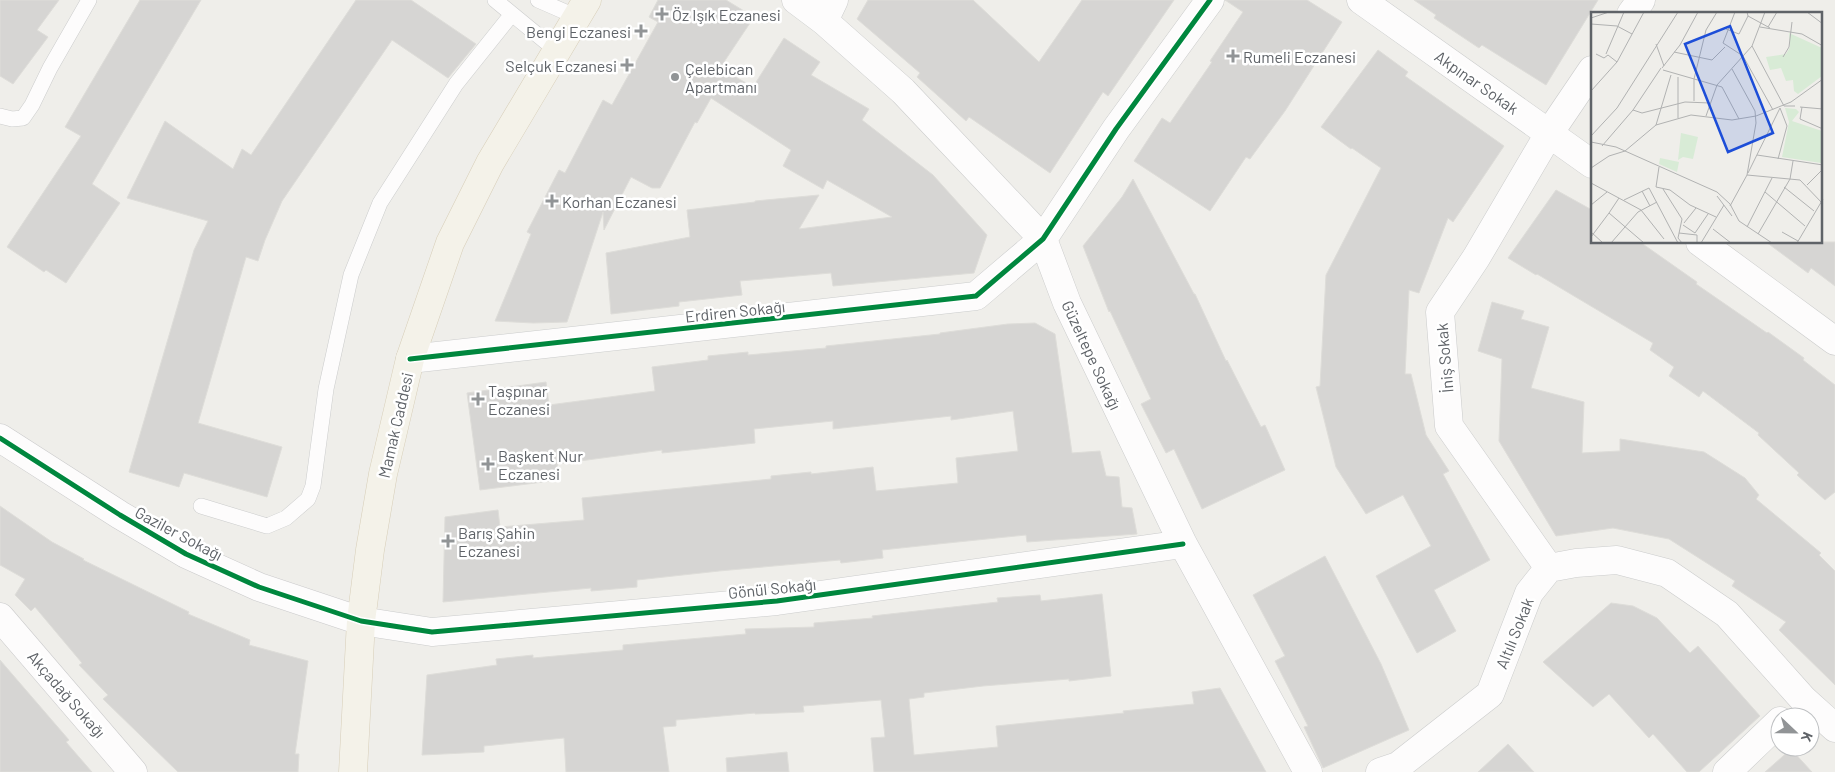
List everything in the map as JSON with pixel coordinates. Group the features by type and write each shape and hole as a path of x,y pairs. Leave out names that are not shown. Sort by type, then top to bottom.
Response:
{"main road":[{"name":"Mamak Caddesi","path":"353,772 361,621 370,550 383,474 410,359 450,243 490,163 582,8"}],"street":[{"name":"Güzeltepe Sokağı","path":"796,0 829,10 902,92 1043,239 1067,303 1183,544 1308,772"},
{"name":"Erdiren Sokağı","path":"410,359 976,296 1043,239 1116,129 1210,0"},
{"name":"Akpınar Sokak","path":"1361,0 1550,132 1591,163"},
{"path":"1632,12 1641,0"},
{"name":"İniş Sokak","path":"1549,568 1450,426 1440,312 1476,258 1550,132 1591,71"},
{"path":"1703,244 1835,341"},
{"name":"Gaziler Sokağı","path":"0,438 120,515 186,554 259,587 361,621"},
{"name":"Gönül Sokağı","path":"361,621 432,632 777,601 1183,544"},
{"path":"1549,568 1576,563 1617,560 1667,573 1727,614 1792,707"},
{"name":"Altılı Sokak","path":"1380,772 1398,766 1490,694 1528,593 1549,568"},
{"name":"Akçadağ Sokağı","path":"0,617 133,772"},
{"path":"1820,721 1835,728"},
{"path":"1727,772 1770,731"}],"lane":[{"path":"0,116 12,119 23,118 32,105 50,68 88,0"},
{"path":"495,0 557,51"},
{"path":"538,0 582,8"},
{"path":"201,506 266,526 286,518 308,499 313,486 326,389 351,275 380,203 456,84 512,14"}],"building":[{"path":"0,0 59,0 37,30 48,37 13,84 0,76"},
{"path":"140,0 201,0 92,184 120,203 66,283 46,270 44,272 7,247 81,136 65,127"},
{"path":"356,0 411,0 476,44 448,78 392,40 282,201 258,261 246,257 198,423 282,447 267,497 184,473 179,487 129,472 194,250 208,221 127,198 165,121 233,169 242,149 251,155"},
{"path":"658,0 726,0 754,17 720,68 753,87 784,38 820,62 811,75 869,109 862,120 933,175 987,235 974,273 833,286 831,273 740,281 742,295 679,302 679,306 611,314 606,253 690,237 687,210 819,195 799,229 892,217 827,180 823,189 783,166 791,150 711,98 697,123 695,122 660,188 652,188 631,177 604,230 603,212 567,322 495,321 531,234 527,232 559,170 565,173 603,100 612,105 658,22 649,17"},
{"path":"868,0 973,0 1039,62 1082,0 1174,0 1108,96 1103,92 1050,173 969,117 966,121 917,77 920,73 857,19"},
{"path":"1225,0 1307,0 1342,22 1285,111 1250,159 1246,157 1210,211 1134,161 1162,118 1170,123 1212,62 1210,61 1243,12"},
{"path":"1414,0 1598,0 1546,85 1482,45 1479,48 1434,18 1436,15"},
{"path":"1378,50 1408,72 1405,76 1504,146 1453,222 1448,218 1419,293 1409,290 1405,374 1411,374 1426,435 1449,471 1443,474 1490,560 1434,590 1456,631 1417,653 1376,576 1431,546 1403,495 1366,514 1336,467 1316,387 1320,386 1326,275 1381,168 1321,127"},
{"path":"1133,179 1195,294 1226,361 1261,427 1265,425 1285,470 1202,509 1174,449 1166,453 1141,404 1151,399 1109,312 1083,246 1122,197"},
{"path":"1556,190 1591,209 1591,244 1643,244 1697,282 1696,284 1768,332 1804,358 1803,360 1835,385 1835,492 1825,500 1797,475 1799,473 1758,435 1759,433 1703,391 1699,397 1669,376 1674,367 1650,350 1653,343 1508,258"},
{"path":"1822,242 1835,242 1835,286 1811,268 1808,273 1769,244 1822,244"},
{"path":"1492,302 1524,311 1521,319 1549,327 1531,388 1584,402 1582,453 1620,451 1620,439 1704,452 1745,478 1759,495 1756,499 1821,553 1819,555 1835,571 1835,685 1779,630 1786,622 1732,586 1735,581 1669,539 1613,528 1556,536 1499,441 1502,359 1478,351"},
{"path":"1035,323 1055,334 1072,453 1100,451 1106,476 1119,477 1122,507 1132,508 1137,534 1027,542 1026,535 882,550 883,558 841,563 840,560 637,580 637,587 591,591 591,588 443,602 445,517 498,510 500,527 584,520 582,498 771,479 771,476 811,472 811,474 873,467 876,491 958,483 956,458 1018,451 1013,411 951,420 951,416 833,429 833,421 754,429 755,443 662,453 662,450 557,464 559,480 480,490 467,393 546,382 549,405 655,391 652,367 708,360 708,356 748,352 748,355 826,348 826,346 940,334 1008,324"},
{"path":"0,506 52,542 83,560 189,612 188,614 250,640 249,645 308,661 295,754 299,754 298,772 178,772 103,699 108,695 79,665 82,663 35,607 31,611 15,595 25,579 0,565"},
{"path":"1325,556 1381,664 1409,730 1323,768 1304,727 1308,726 1275,661 1285,656 1253,595"},
{"path":"1102,594 1111,676 1069,681 1069,679 983,686 924,693 924,697 909,699 914,755 998,747 996,726 1194,704 1192,692 1220,688 1266,772 874,772 871,738 885,737 881,700 803,706 804,712 755,713 676,720 676,726 663,727 669,772 566,772 564,738 484,746 484,752 422,755 427,675 497,665 496,659 533,655 533,658 623,650 623,645 746,634 745,629 814,627 814,623 873,618 872,616 998,602 997,598 1040,595 1041,601"},
{"path":"1611,603 1633,606 1657,618 1690,653 1698,646 1760,716 1699,772 1687,772 1653,734 1649,738 1609,694 1593,707 1543,662"},
{"path":"0,660 69,740 66,742 92,772 0,772"},
{"path":"1508,744 1534,772 1478,772"},
{"path":"787,752 789,772 727,772 726,758"},
{"path":"1782,757 1798,757 1812,772 1765,772"}],"cycle path":[{"path":"410,359 976,296 1043,239 1116,129 1210,0"},
{"path":"0,438 120,515 186,554 259,587 361,621 432,632 777,601 1183,544"}],"place":[{"name":"Öz Işık Eczanesi","path":"662,14"},
{"name":"Bengi Eczanesi","path":"641,31"},
{"name":"Rumeli Eczanesi","path":"1233,56"},
{"name":"Selçuk Eczanesi","path":"627,65"},
{"name":"Çelebican Apartmanı","path":"675,77"},
{"name":"Korhan Eczanesi","path":"552,201"},
{"name":"Taşpınar Eczanesi","path":"478,399"},
{"name":"Başkent Nur Eczanesi","path":"488,464"},
{"name":"Barış Şahin Eczanesi","path":"448,541"}]}
